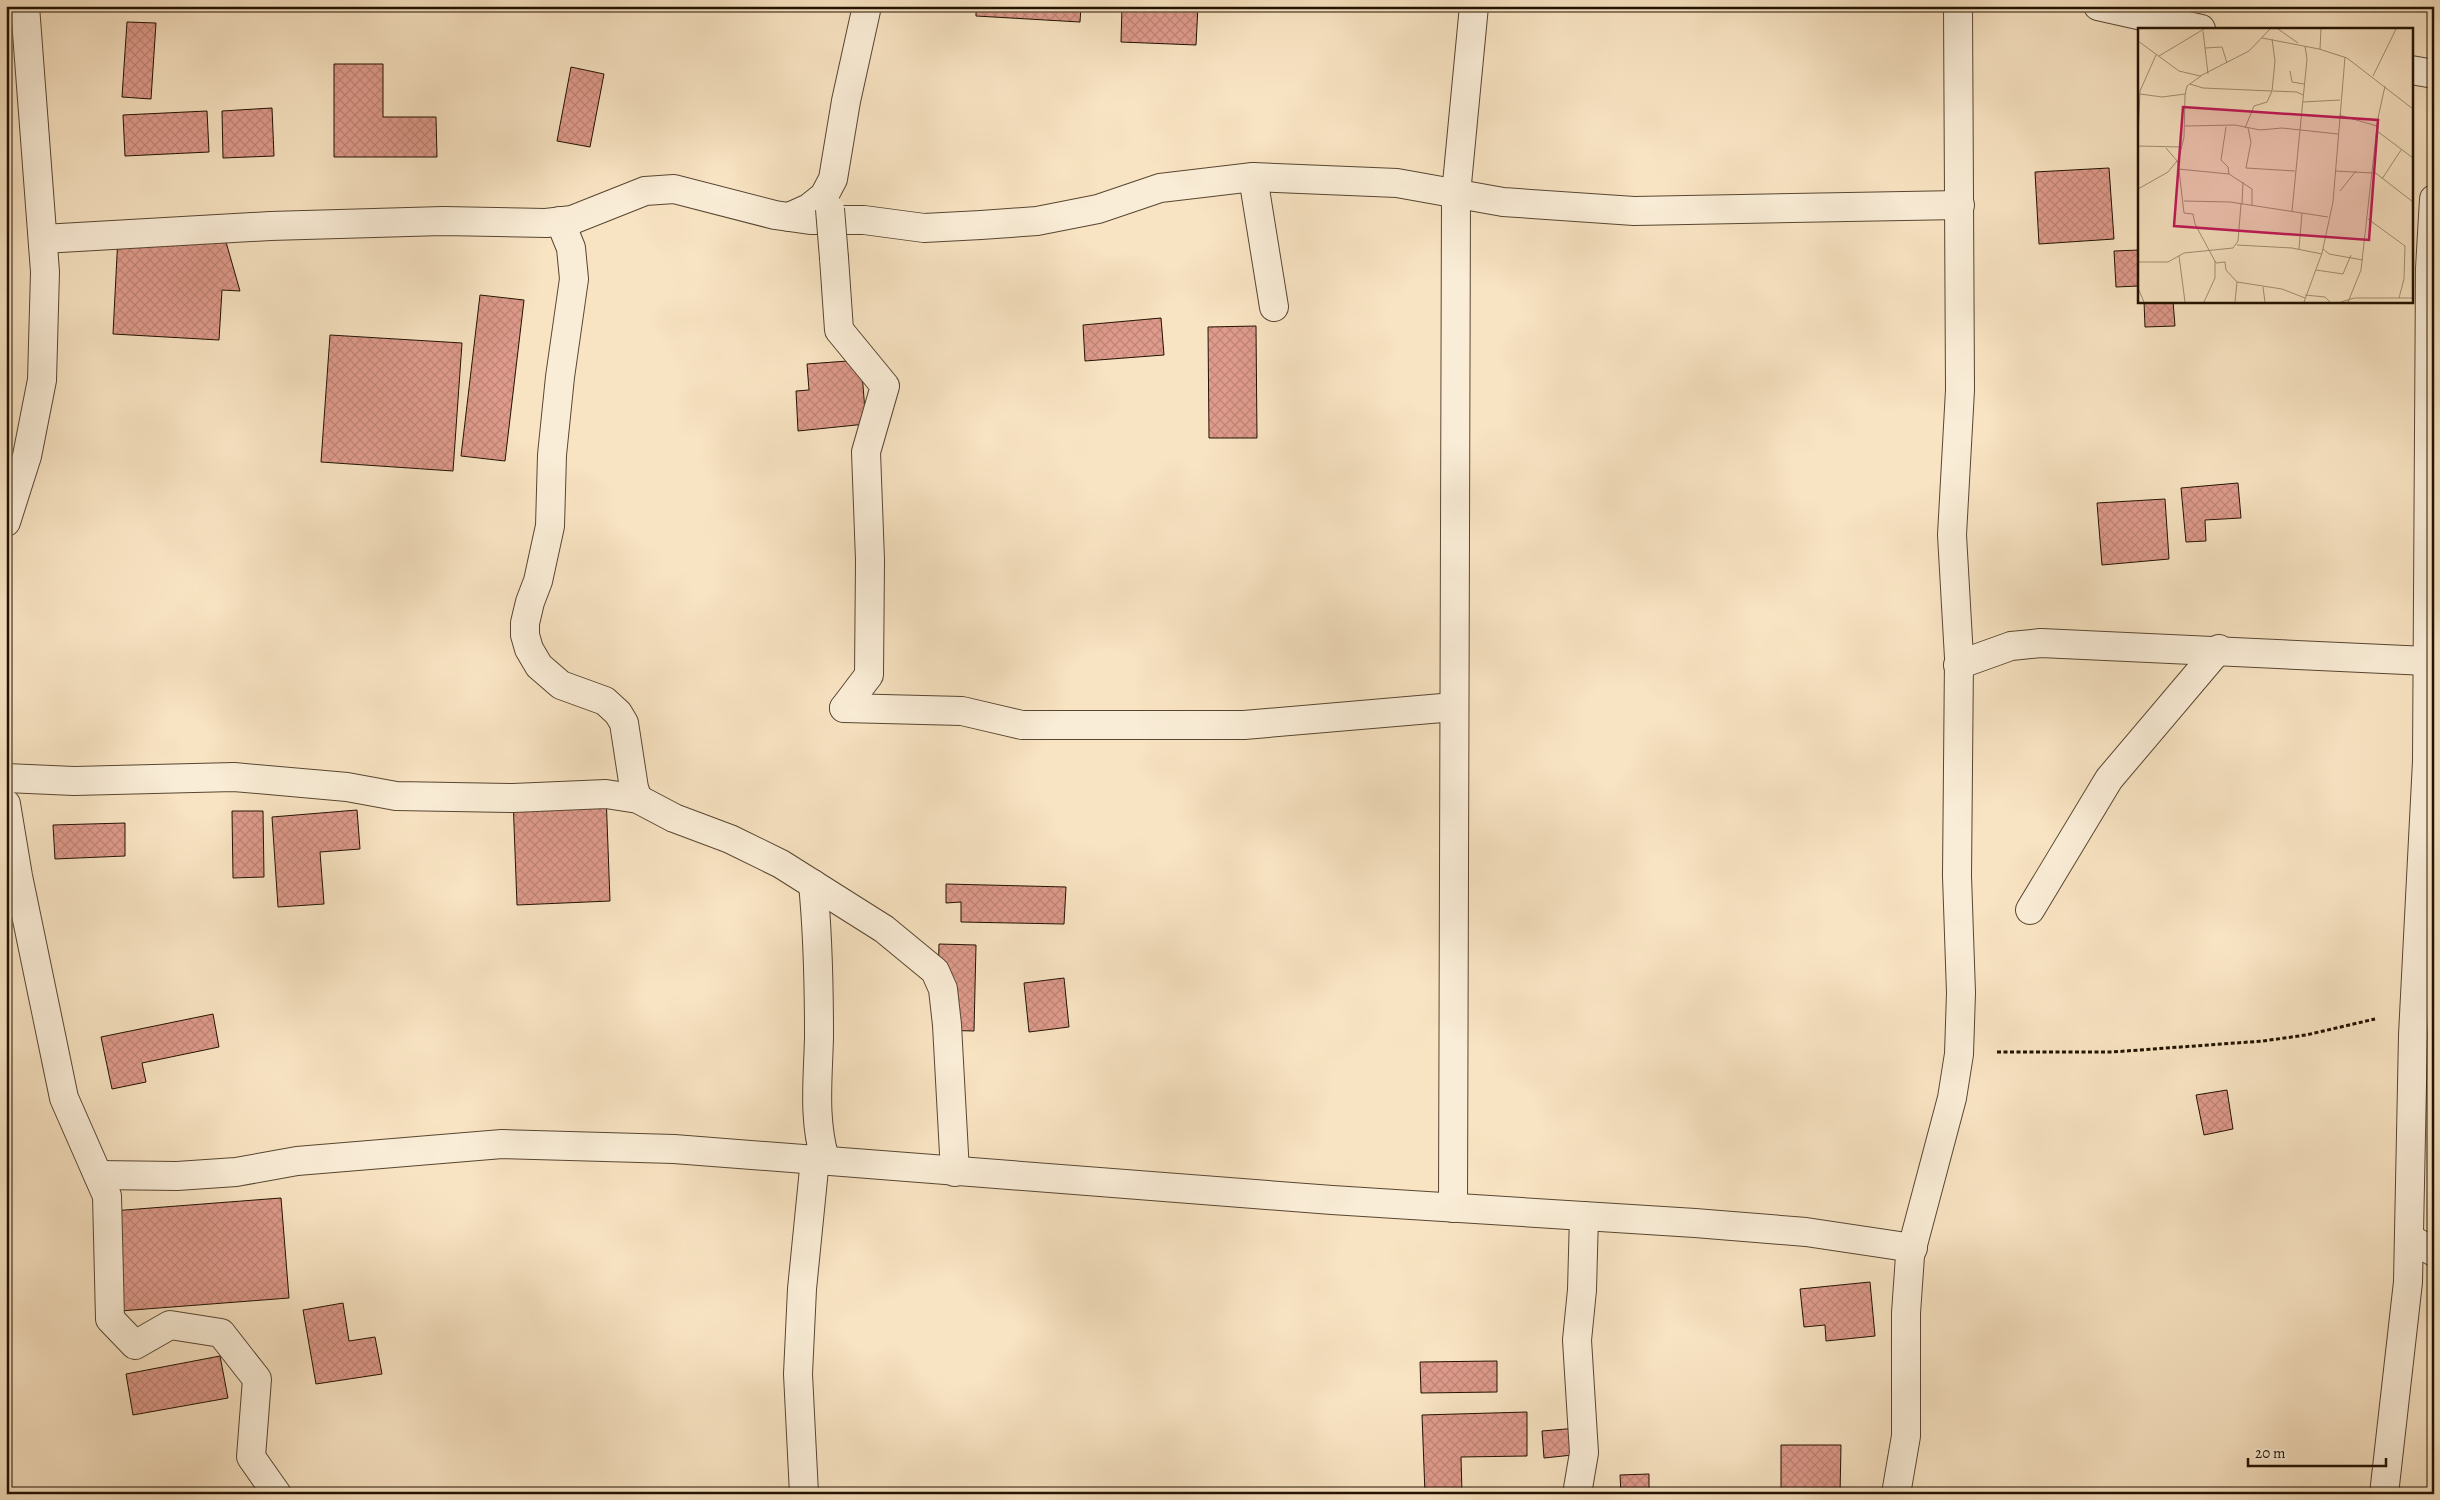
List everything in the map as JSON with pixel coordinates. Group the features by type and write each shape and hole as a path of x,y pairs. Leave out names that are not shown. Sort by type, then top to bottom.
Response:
{"street":[{"path":"9,508 27,456 42,380 45,272 25,6"},
{"path":"789,217 809,208 824,196 833,179 846,101 867,6"},
{"path":"1453,1208 1456,194 1474,6"},
{"path":"1896,1494 1906,1436 1906,1313 1913,1248 1952,1098 1959,1054 1961,993 1957,876 1958,665 1952,535 1960,390 1958,6"},
{"path":"2098,6 2197,28"},
{"path":"2412,70 2434,74"},
{"path":"42,239 280,226 443,221 513,224 560,221 572,220 593,210 645,191 674,189 789,217 810,220 864,220 924,228 1037,221 1098,209 1160,188 1253,176 1397,183 1503,202 1634,211 1960,205"},
{"path":"1253,176 1274,307"},
{"path":"2384,1494 2408,1282 2415,1006 2427,761 2430,643 2430,268 2434,199"},
{"path":"830,209 839,330 885,386 866,452 870,560 869,674 844,708 962,711 1022,726 1225,725 1454,707"},
{"path":"573,265 589,231 593,210"},
{"path":"560,221 571,248 574,279 560,377 552,455 550,526 538,581 525,623 525,635 529,649 540,666 561,685 605,701 618,713 624,723 634,788 638,799"},
{"path":"1958,665 2011,646 2041,643 2219,649 2280,655 2430,643"},
{"path":"2030,910 2109,779 2219,649"},
{"path":"6,778 74,781 234,777 347,787 396,796 513,798 606,794 638,799 674,818 730,839 781,864 884,929 935,971 943,989 947,1025 955,1172"},
{"path":"6,804 18,876 64,1098 107,1196 110,1319 135,1345 170,1325 221,1333 257,1380 251,1457 277,1494"},
{"path":"804,1494 798,1374 802,1289 820,1159 816,1112 817,926 813,884"},
{"path":"98,1175 177,1176 236,1172 297,1160 502,1144 674,1149 820,1159 955,1172 1806,1232 1913,1248"},
{"path":"1577,1494 1584,1453 1577,1340 1582,1290 1584,1216"},
{"path":"2409,1238 2434,1252"}],"path":[{"path":"1959,1054 2003,1051 2112,1052 2263,1041 2340,1028 2415,1006"}],"building":[{"path":"976,6 1081,6 1080,22 976,16"},
{"path":"1122,6 1198,6 1196,45 1121,42"},
{"path":"127,22 156,23 151,99 122,97"},
{"path":"334,64 383,64 383,117 436,117 437,157 334,157"},
{"path":"571,67 604,74 590,147 557,141"},
{"path":"272,108 274,156 223,158 222,111"},
{"path":"207,111 209,152 125,156 123,115"},
{"path":"2109,168 2114,239 2039,244 2035,172"},
{"path":"118,236 226,242 240,291 222,290 219,340 113,334"},
{"path":"2138,250 2138,286 2116,287 2114,251"},
{"path":"480,295 524,300 505,461 461,456"},
{"path":"2144,302 2173,302 2175,326 2145,327"},
{"path":"1161,318 1164,355 1085,361 1083,325"},
{"path":"1256,326 1257,438 1209,438 1208,327"},
{"path":"330,335 462,343 453,471 321,462"},
{"path":"861,360 866,424 798,431 796,391 809,390 807,364"},
{"path":"2238,483 2241,518 2205,520 2206,541 2186,542 2181,488"},
{"path":"2165,499 2169,559 2102,565 2097,503"},
{"path":"606,794 610,901 517,905 513,798"},
{"path":"357,810 360,849 320,852 324,904 278,907 272,817"},
{"path":"232,811 263,811 264,877 233,878"},
{"path":"125,823 125,856 55,859 53,825"},
{"path":"946,884 1066,887 1064,924 961,922 961,902 946,903"},
{"path":"939,944 976,945 974,1031 937,1030"},
{"path":"1064,978 1069,1027 1029,1032 1024,983"},
{"path":"213,1014 219,1047 142,1063 146,1082 112,1089 101,1037"},
{"path":"2227,1090 2233,1129 2204,1135 2196,1095"},
{"path":"281,1198 289,1298 120,1311 112,1211"},
{"path":"1870,1282 1875,1336 1826,1341 1825,1325 1804,1327 1800,1289"},
{"path":"343,1303 349,1341 375,1337 382,1374 316,1384 303,1310"},
{"path":"220,1356 228,1398 133,1415 126,1374"},
{"path":"1497,1361 1497,1392 1421,1393 1420,1362"},
{"path":"1527,1412 1527,1456 1461,1457 1462,1494 1425,1494 1422,1415"},
{"path":"1590,1427 1592,1453 1544,1458 1542,1431"},
{"path":"1781,1445 1841,1445 1840,1494 1781,1494"},
{"path":"1649,1474 1649,1494 1621,1494 1620,1475"}]}
